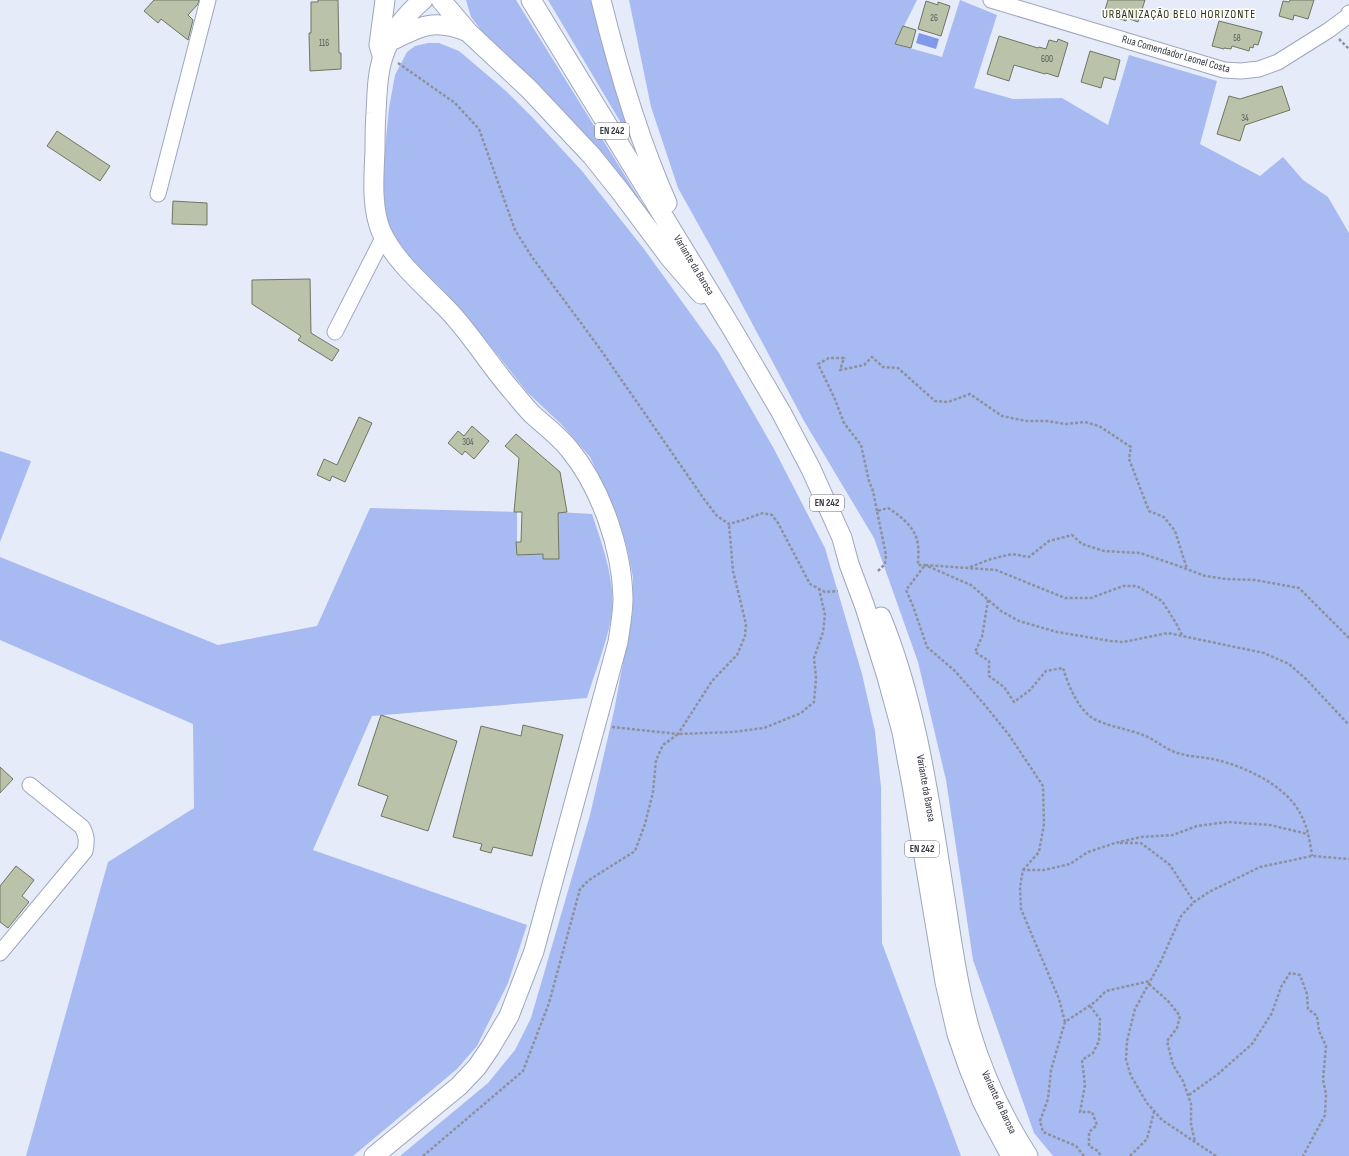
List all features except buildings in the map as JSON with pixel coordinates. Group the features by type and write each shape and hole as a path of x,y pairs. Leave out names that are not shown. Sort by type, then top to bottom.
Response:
{"main road":[{"path":"385,0 379,45 386,50"},
{"path":"374,1156 459,1086 481,1060 509,1016 534,951 618,642 623,604 622,588 615,549 607,518 589,476 569,448 520,401 460,324 402,262 384,236 377,216 374,175 375,117 378,81 386,50 398,27 422,0"},
{"path":"441,0 468,32 529,89 592,156 670,258 731,327"},
{"name":"Variante da Barosa","path":"531,0 731,327 781,412 811,469 842,538 849,564 865,607 885,670 902,732 945,982 957,1034 982,1101 990,1119 1011,1156"},
{"path":"601,0 619,68 645,147 692,263"},
{"path":"386,50 420,27 448,25 468,32"},
{"name":"Variante da Barosa","path":"842,538 857,559 867,581 892,646 904,685 925,776 957,972 970,1030 996,1098 1012,1130 1028,1156"}],"street":[{"path":"158,194 208,0"},
{"name":"Rua Comendador Leonel Costa","path":"991,0 1224,70 1241,71 1259,69 1278,62 1329,30 1348,16 1349,13"},
{"path":"335,332 384,236"},
{"path":"0,953 85,851 87,842 86,835 82,827 30,785"}],"path":[{"path":"386,50 400,63 455,103 479,129 515,230 532,257 598,346 717,516 729,524 763,513 772,515 810,584 825,592 838,591"},
{"path":"878,571 885,564 886,555 874,491 869,481 861,445 844,423 834,397 818,364 829,358 844,358 840,370 864,365 872,357 883,367 898,368 935,401 948,402 970,394 1002,416 1026,421 1046,421 1066,424 1085,422 1099,426 1131,446 1129,459 1148,511 1164,517 1175,531 1187,569"},
{"path":"877,511 888,508 908,523 916,536 918,546 918,565 996,570 1065,598 1091,598 1123,586 1137,586 1162,601 1182,635"},
{"path":"423,1156 523,1070 549,1003 580,889 589,880 635,851 645,824 653,792 656,760 662,745 678,734 712,681 737,655 745,636 746,624 733,570 729,524"},
{"path":"969,568 991,558 1012,554 1029,557 1049,541 1072,536 1082,544 1104,550 1140,554 1205,576 1226,579 1255,580 1299,588 1349,638"},
{"path":"925,566 971,585 1001,611 1019,621 1057,632 1123,642 1168,634 1182,635 1264,653 1289,664 1306,679 1349,725"},
{"path":"925,566 906,590 927,647 955,671 984,704 1009,735 1043,786 1044,824 1039,852 1023,870 1020,887 1021,909 1059,999 1065,1022 1051,1070 1048,1099 1040,1121 1043,1132 1076,1146 1084,1156"},
{"path":"595,726 678,734 733,732 764,728 801,713 814,702 816,678 814,658 823,632 825,615 819,589"},
{"path":"988,600 982,638 975,652 989,661 989,676 1004,687 1014,702 1030,690 1046,671 1063,668 1069,687 1086,713 1096,720 1143,735 1179,754 1216,760 1250,771 1275,786 1292,802 1301,814 1309,834 1312,856"},
{"path":"1023,870 1044,870 1070,864 1088,852 1115,842 1141,837 1173,835 1197,826 1227,822 1270,825 1309,834"},
{"path":"1115,842 1141,843 1170,865 1194,902"},
{"path":"1216,1156 1162,1120 1147,1103 1131,1076 1126,1060 1127,1041 1135,1009 1160,963 1181,916 1194,902 1209,892 1260,867 1312,856 1329,856 1349,859"},
{"path":"1188,1095 1218,1074 1252,1044 1272,1012 1281,987 1290,973 1300,975 1307,994 1308,1009 1317,1016 1319,1031 1326,1046 1323,1080 1326,1094 1325,1115 1303,1156"},
{"path":"1065,1022 1090,1006 1106,991 1150,982"},
{"path":"1150,982 1180,1016 1177,1028 1167,1041 1173,1065 1183,1081 1192,1104 1191,1124 1195,1142"},
{"path":"1090,1006 1100,1019 1099,1041 1093,1053 1082,1060 1085,1085 1080,1112 1092,1112 1097,1125 1089,1132 1089,1146 1098,1151 1101,1156"},
{"path":"1130,1156 1147,1139 1154,1112"}],"shaded area":[{"path":"466,0 516,0 647,211 644,215 485,35 471,17"},
{"path":"548,0 595,0 640,155"},
{"path":"629,0 917,0 895,44 942,57 960,0 997,15 974,88 1013,99 1062,98 1108,125 1129,55 1217,81 1200,144 1260,176 1283,157 1303,180 1328,197 1349,233 1349,1156 1053,1156 1034,1133 973,960 946,780 918,662 874,538 804,421 678,188 651,107"},
{"path":"919,33 939,39 936,49 916,43"},
{"path":"428,43 439,43 459,51 506,91 582,171 644,249 719,353 774,449 825,548 862,674 875,731 881,787 882,943 961,1156 400,1156 488,1083 515,1050 531,1018 590,815 614,711 633,609 633,578 627,547 618,517 590,457 562,425 527,392 445,292 410,258 392,235 386,217 383,168 389,108 395,75 407,52 415,46"},
{"path":"0,451 31,461 0,542"},
{"path":"370,508 517,512 517,555 543,554 543,559 559,559 558,512 592,514 611,579 612,606 609,629 587,698 372,716 313,850 527,925 508,983 477,1046 457,1069 353,1156 26,1156 108,862 194,808 193,724 0,640 0,557 218,645 317,626"}],"district":[{"name":"URBANIZAÇÃO BELO HORIZONTE","path":"1179,14"}]}
